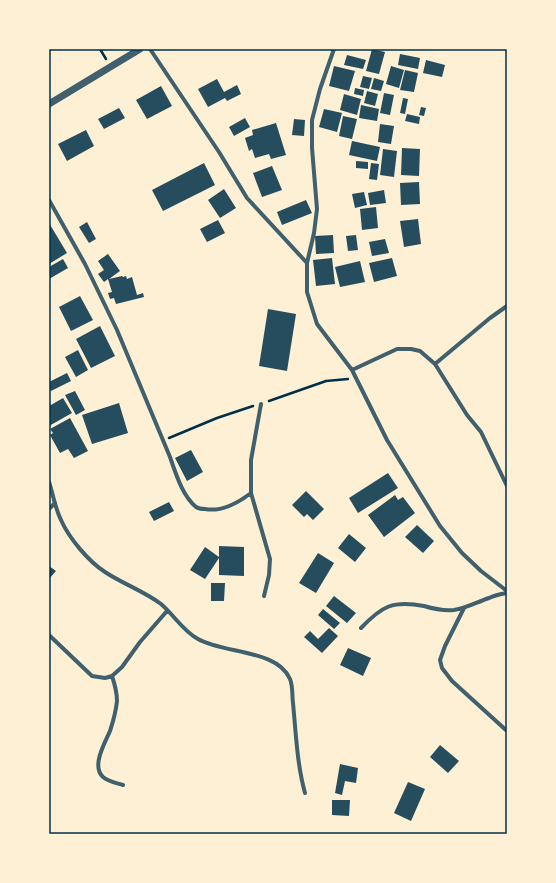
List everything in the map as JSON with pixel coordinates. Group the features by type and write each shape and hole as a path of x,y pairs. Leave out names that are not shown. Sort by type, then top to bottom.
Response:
{"street":[{"path":"49,104 140,49"},
{"path":"150,49 219,152 247,198 307,263"},
{"path":"334,49 320,89 312,120 312,148 317,209 314,233 307,263 307,292 316,324 352,370 387,440 440,526 462,552 507,592"},
{"path":"49,200 85,264 117,330 175,472 188,497 197,508 214,511 241,501 251,493"},
{"path":"435,364 490,318 507,306"},
{"path":"352,370 397,349 411,349 420,351 435,364 467,415 481,432 507,486"},
{"path":"261,404 251,460 251,493 270,559 269,575 264,596"},
{"path":"49,482 60,518 69,535 82,552 105,572 161,604 197,639 212,646 260,656 282,668 290,680 299,763 305,793"},
{"path":"49,509 56,503"},
{"path":"361,628 377,612 391,605 418,605 446,611 464,608 507,592"},
{"path":"464,608 445,646 440,660 442,668 452,681 507,731"},
{"path":"49,635 92,676 105,678 112,676 122,667 140,642 167,611"},
{"path":"112,676 116,689 117,701 110,730 103,746 98,764 102,777 110,782 123,785"}],"building":[{"path":"372,49 385,52 379,74 366,71"},
{"path":"400,54 420,58 418,69 398,65"},
{"path":"347,55 366,60 363,69 344,65"},
{"path":"426,60 445,65 442,77 423,73"},
{"path":"334,66 355,71 349,91 329,86"},
{"path":"391,66 404,70 399,88 386,84"},
{"path":"405,70 418,73 414,92 400,90"},
{"path":"363,76 372,78 369,89 360,87"},
{"path":"374,78 384,81 381,91 371,89"},
{"path":"217,79 224,92 237,85 241,94 227,101 225,98 208,107 198,89"},
{"path":"161,86 172,106 147,119 136,100"},
{"path":"355,88 364,90 363,96 354,94"},
{"path":"367,91 378,94 375,106 364,103"},
{"path":"384,93 394,95 390,115 380,113"},
{"path":"344,94 361,99 357,115 340,110"},
{"path":"403,98 408,99 405,114 400,113"},
{"path":"361,105 379,109 377,121 359,118"},
{"path":"421,107 426,108 424,116 419,115"},
{"path":"119,108 125,118 104,129 98,119"},
{"path":"324,109 342,113 337,132 319,127"},
{"path":"407,114 420,117 419,124 405,121"},
{"path":"343,116 357,119 352,139 339,136"},
{"path":"245,118 250,127 234,136 229,127"},
{"path":"294,119 305,120 304,136 292,135"},
{"path":"276,123 286,155 271,159 269,154 255,158 252,149 249,151 245,138 253,135 252,130"},
{"path":"380,124 394,126 391,144 378,142"},
{"path":"86,130 94,146 67,161 58,144"},
{"path":"352,141 380,147 377,161 349,155"},
{"path":"402,148 420,149 419,176 401,175"},
{"path":"383,149 397,151 394,177 380,175"},
{"path":"356,161 368,162 368,169 356,168"},
{"path":"204,163 215,185 163,211 152,190"},
{"path":"371,163 379,164 377,180 369,179"},
{"path":"272,166 282,190 262,197 253,173"},
{"path":"419,182 420,204 401,205 400,183"},
{"path":"224,189 236,208 220,218 208,200"},
{"path":"384,190 386,203 370,205 368,193"},
{"path":"364,192 367,205 355,208 352,194"},
{"path":"306,200 312,213 282,225 277,212"},
{"path":"376,207 378,228 362,230 360,209"},
{"path":"418,219 421,244 404,247 400,221"},
{"path":"218,220 225,233 207,242 200,229"},
{"path":"87,222 96,239 89,243 79,227"},
{"path":"49,223 67,253 49,264"},
{"path":"333,235 334,253 316,254 315,236"},
{"path":"356,235 358,250 348,251 346,236"},
{"path":"385,239 389,253 372,256 369,242"},
{"path":"108,254 120,271 109,279 122,276 126,276 127,279 132,277 137,295 143,293 144,297 116,304 114,298 110,299 108,293 112,292 108,279 104,282 98,274 104,270 98,261"},
{"path":"332,258 335,284 316,286 313,260"},
{"path":"392,258 397,276 374,282 369,263"},
{"path":"63,259 68,268 49,279 49,267"},
{"path":"360,261 365,282 340,287 335,267"},
{"path":"80,296 93,320 71,331 59,307"},
{"path":"268,309 296,314 287,371 259,366"},
{"path":"100,326 115,356 91,368 76,339"},
{"path":"78,350 88,370 76,377 65,357"},
{"path":"67,373 71,381 51,391 49,388 49,382"},
{"path":"75,391 85,410 76,415 65,395"},
{"path":"63,398 72,413 49,426 49,402 51,405"},
{"path":"119,403 128,433 92,444 82,415"},
{"path":"70,418 88,451 74,458 68,449 60,453 50,435 53,433 50,429"},
{"path":"191,450 203,472 187,481 175,458"},
{"path":"388,473 398,488 358,513 349,498"},
{"path":"306,491 324,509 313,520 307,514 304,517 292,505"},
{"path":"395,495 398,500 403,497 415,513 384,537 368,515"},
{"path":"169,502 174,511 154,521 149,512"},
{"path":"417,525 434,541 423,553 405,537"},
{"path":"349,534 366,548 355,562 338,548"},
{"path":"219,546 244,547 244,576 219,575 219,558 205,579 190,570 205,547 219,557"},
{"path":"318,553 334,563 316,593 299,583"},
{"path":"49,566 56,571 49,579"},
{"path":"211,583 225,583 224,601 211,601"},
{"path":"334,596 356,613 347,623 326,606"},
{"path":"323,609 340,623 334,629 318,615"},
{"path":"329,628 338,636 322,653 304,637 310,631 318,639"},
{"path":"348,648 371,658 363,676 340,665"},
{"path":"440,745 459,761 448,773 430,757"},
{"path":"340,764 358,768 356,783 345,781 342,795 335,793"},
{"path":"408,782 425,789 411,821 394,813"},
{"path":"332,800 350,800 349,816 332,815"}]}
